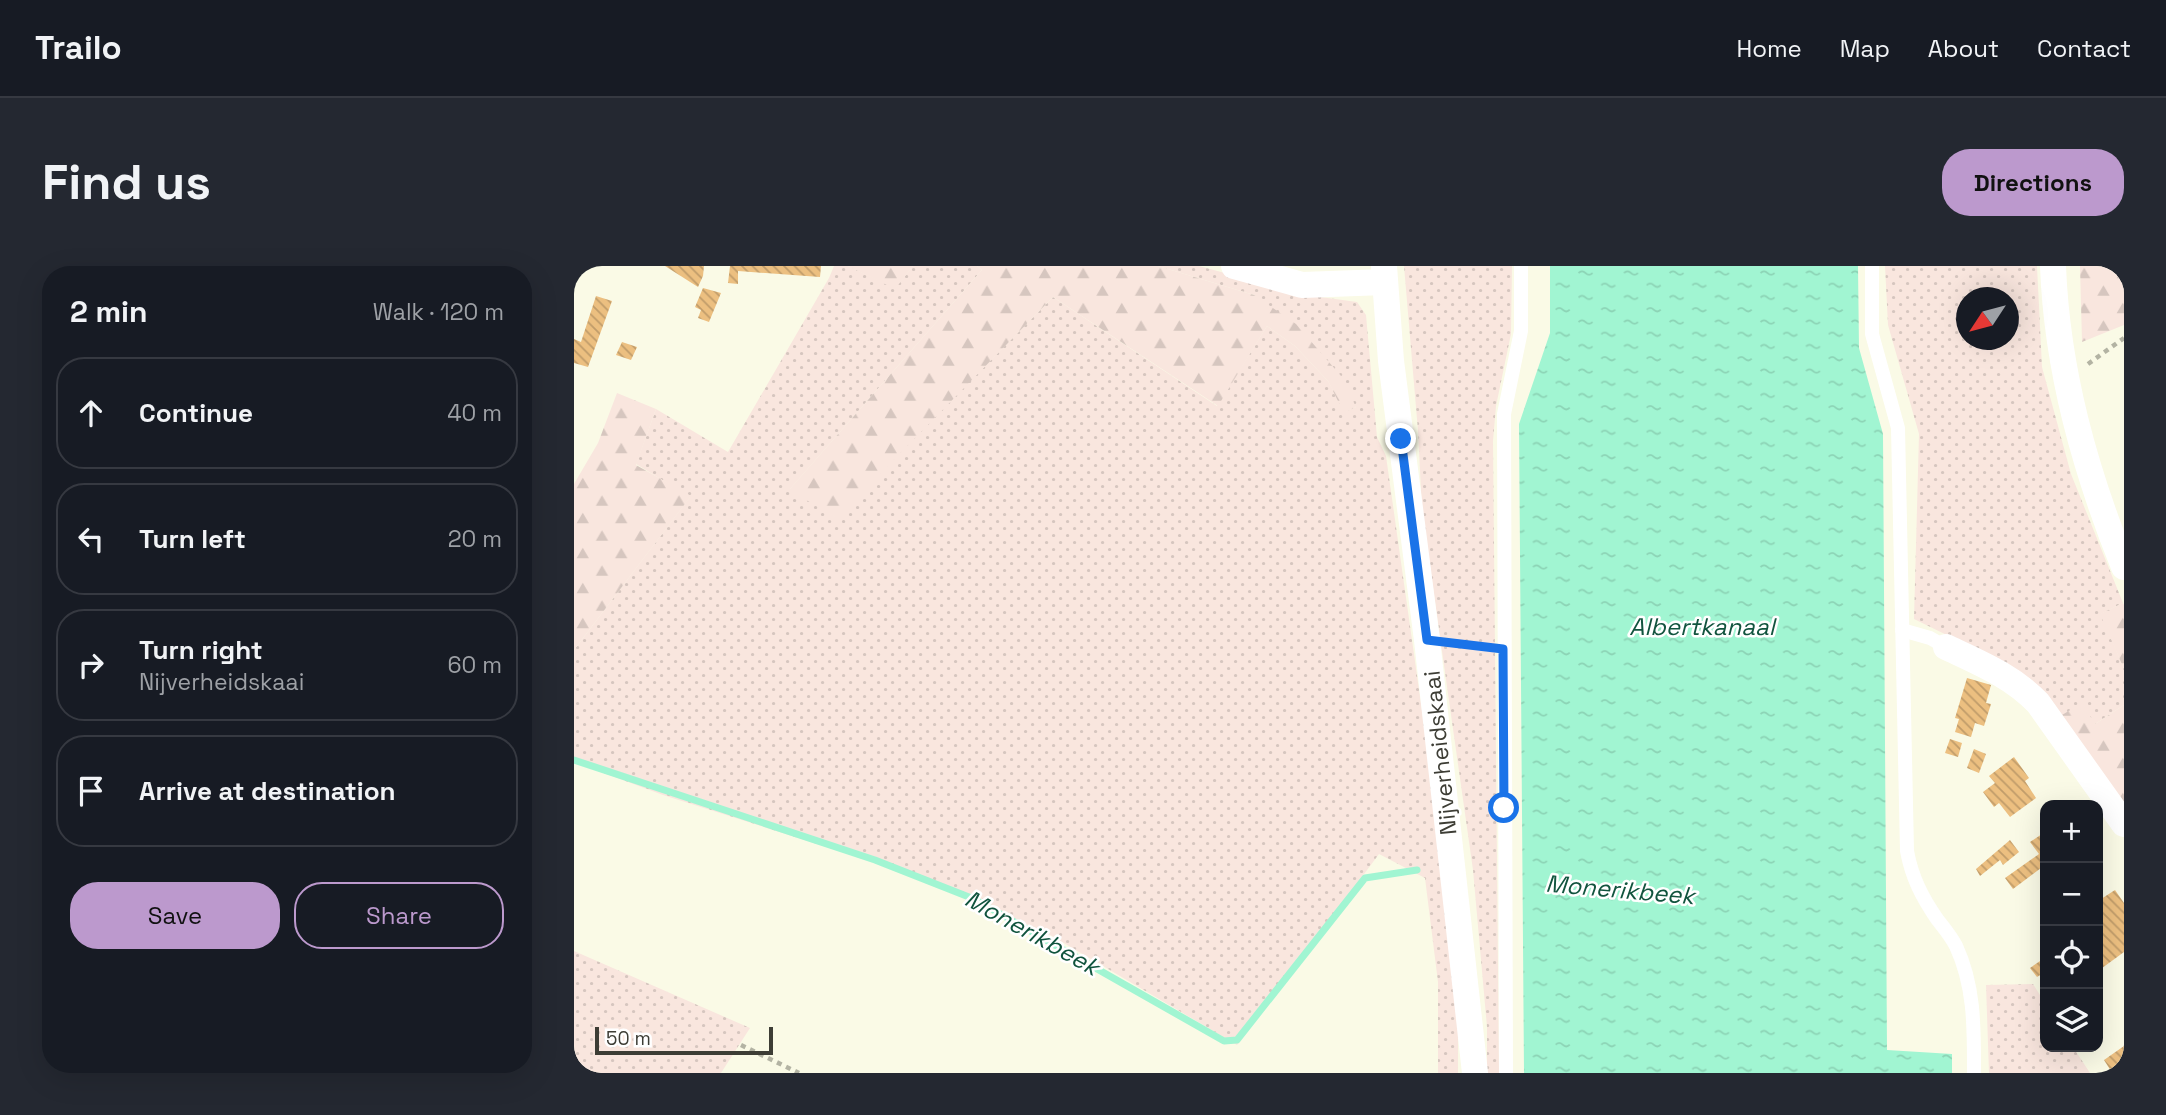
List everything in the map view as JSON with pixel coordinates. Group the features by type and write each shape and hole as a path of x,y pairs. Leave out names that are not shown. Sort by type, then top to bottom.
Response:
{"street":[{"path":"1234,266 1302,285 1385,274"},
{"path":"2053,266 2064,373 2078,436 2099,506 2124,567"},
{"name":"Nijverheidskaai","path":"1385,274 1391,361 1427,640 1475,1073"},
{"path":"1946,647 2004,674 2024,688 2038,703 2124,824"}],"lane":[{"path":"1506,1073 1504,414 1521,331 1521,266"},
{"path":"1872,266 1872,334 1898,428 1907,851 1912,875 1921,895 1955,943 1967,973 1974,1009 1974,1073"},
{"path":"1902,630 1930,638 1946,647"}],"path":[{"path":"2064,373 2081,369 2124,338"},
{"path":"1427,640 1503,649"},
{"path":"741,1045 799,1073"}],"green space":[{"path":"834,266 848,266 895,288 913,266 977,266 982,270 790,489 836,517 1053,297 1217,406 1267,326 1295,346 1328,381 1345,412 1356,407 1254,295 1158,266 1199,266 1306,295 1357,302 1366,315 1377,437 1386,456 1449,902 1458,993 1458,1073 1438,1073 1438,982 1425,878 1379,854 1237,1045 1052,936 924,878 663,795 574,762 574,650 690,497 636,464 656,409 728,452"},
{"path":"848,266 913,266 895,289"},
{"path":"977,266 1158,266 1254,295 1296,324 1341,376 1356,407 1344,413 1328,381 1295,346 1267,326 1218,406 1053,297 837,518 789,490 982,270"},
{"path":"1404,266 1512,266 1511,334 1496,406 1493,441 1499,1073 1487,1073 1487,1027 1473,870 1422,510"},
{"path":"1885,266 2037,266 2042,367 2071,474 2123,603 2101,614 2124,669 2124,705 2095,724 2062,715 2045,692 2029,678 1914,619 1919,434 1888,325"},
{"path":"2080,266 2124,266 2124,325 2082,342"},
{"path":"617,393 656,409 636,465 691,496 574,650 574,484 598,443"},
{"path":"2123,603 2124,605 2124,669 2100,614"},
{"path":"2082,703 2095,724 2124,705 2124,806 2062,715"},
{"path":"574,951 750,1028 721,1073 574,1073"},
{"path":"2033,984 2040,995 2040,1052 2076,1052 2090,1073 1989,1073 1986,985"}],"water":[{"name":"Albertkanaal","path":"1550,266 1858,266 1859,348 1883,434 1887,1050 1952,1054 1952,1073 1524,1073 1519,424 1550,333"}],"building":[{"path":"665,266 704,266 703,276 698,287"},
{"path":"730,266 821,266 820,277 738,271 738,284 728,283"},
{"path":"703,288 721,293 709,322 698,318 701,310 695,307"},
{"path":"596,296 612,301 588,367 574,363 574,339 581,342"},
{"path":"622,342 637,347 631,360 616,355"},
{"path":"1967,678 1991,685 1986,703 1991,704 1984,726 1975,723 1971,737 1955,732 1959,719 1955,718"},
{"path":"1950,739 1962,743 1958,757 1945,753"},
{"path":"1974,749 1986,754 1979,773 1967,768"},
{"path":"2014,757 2029,778 2025,781 2036,798 2010,817 1999,803 1994,807 1983,792 1995,783 1989,776"},
{"path":"2040,835 2040,869 2013,889 2005,878 2039,854 2030,842"},
{"path":"2010,840 2019,852 2003,865 2000,860 1980,876 1976,869"},
{"path":"2115,890 2124,903 2124,952 2103,967 2103,926 2103,898"},
{"path":"2040,961 2040,975 2037,977 2030,968"},
{"path":"2124,1046 2124,1061 2111,1071 2104,1060"}],"waterway":[{"name":"Monerikbeek","path":"574,760 875,860 974,899 1224,1041 1237,1040 1365,878 1417,870"}],"route":[{"path":"1401,439 1427,640 1503,649 1504,808"}]}
